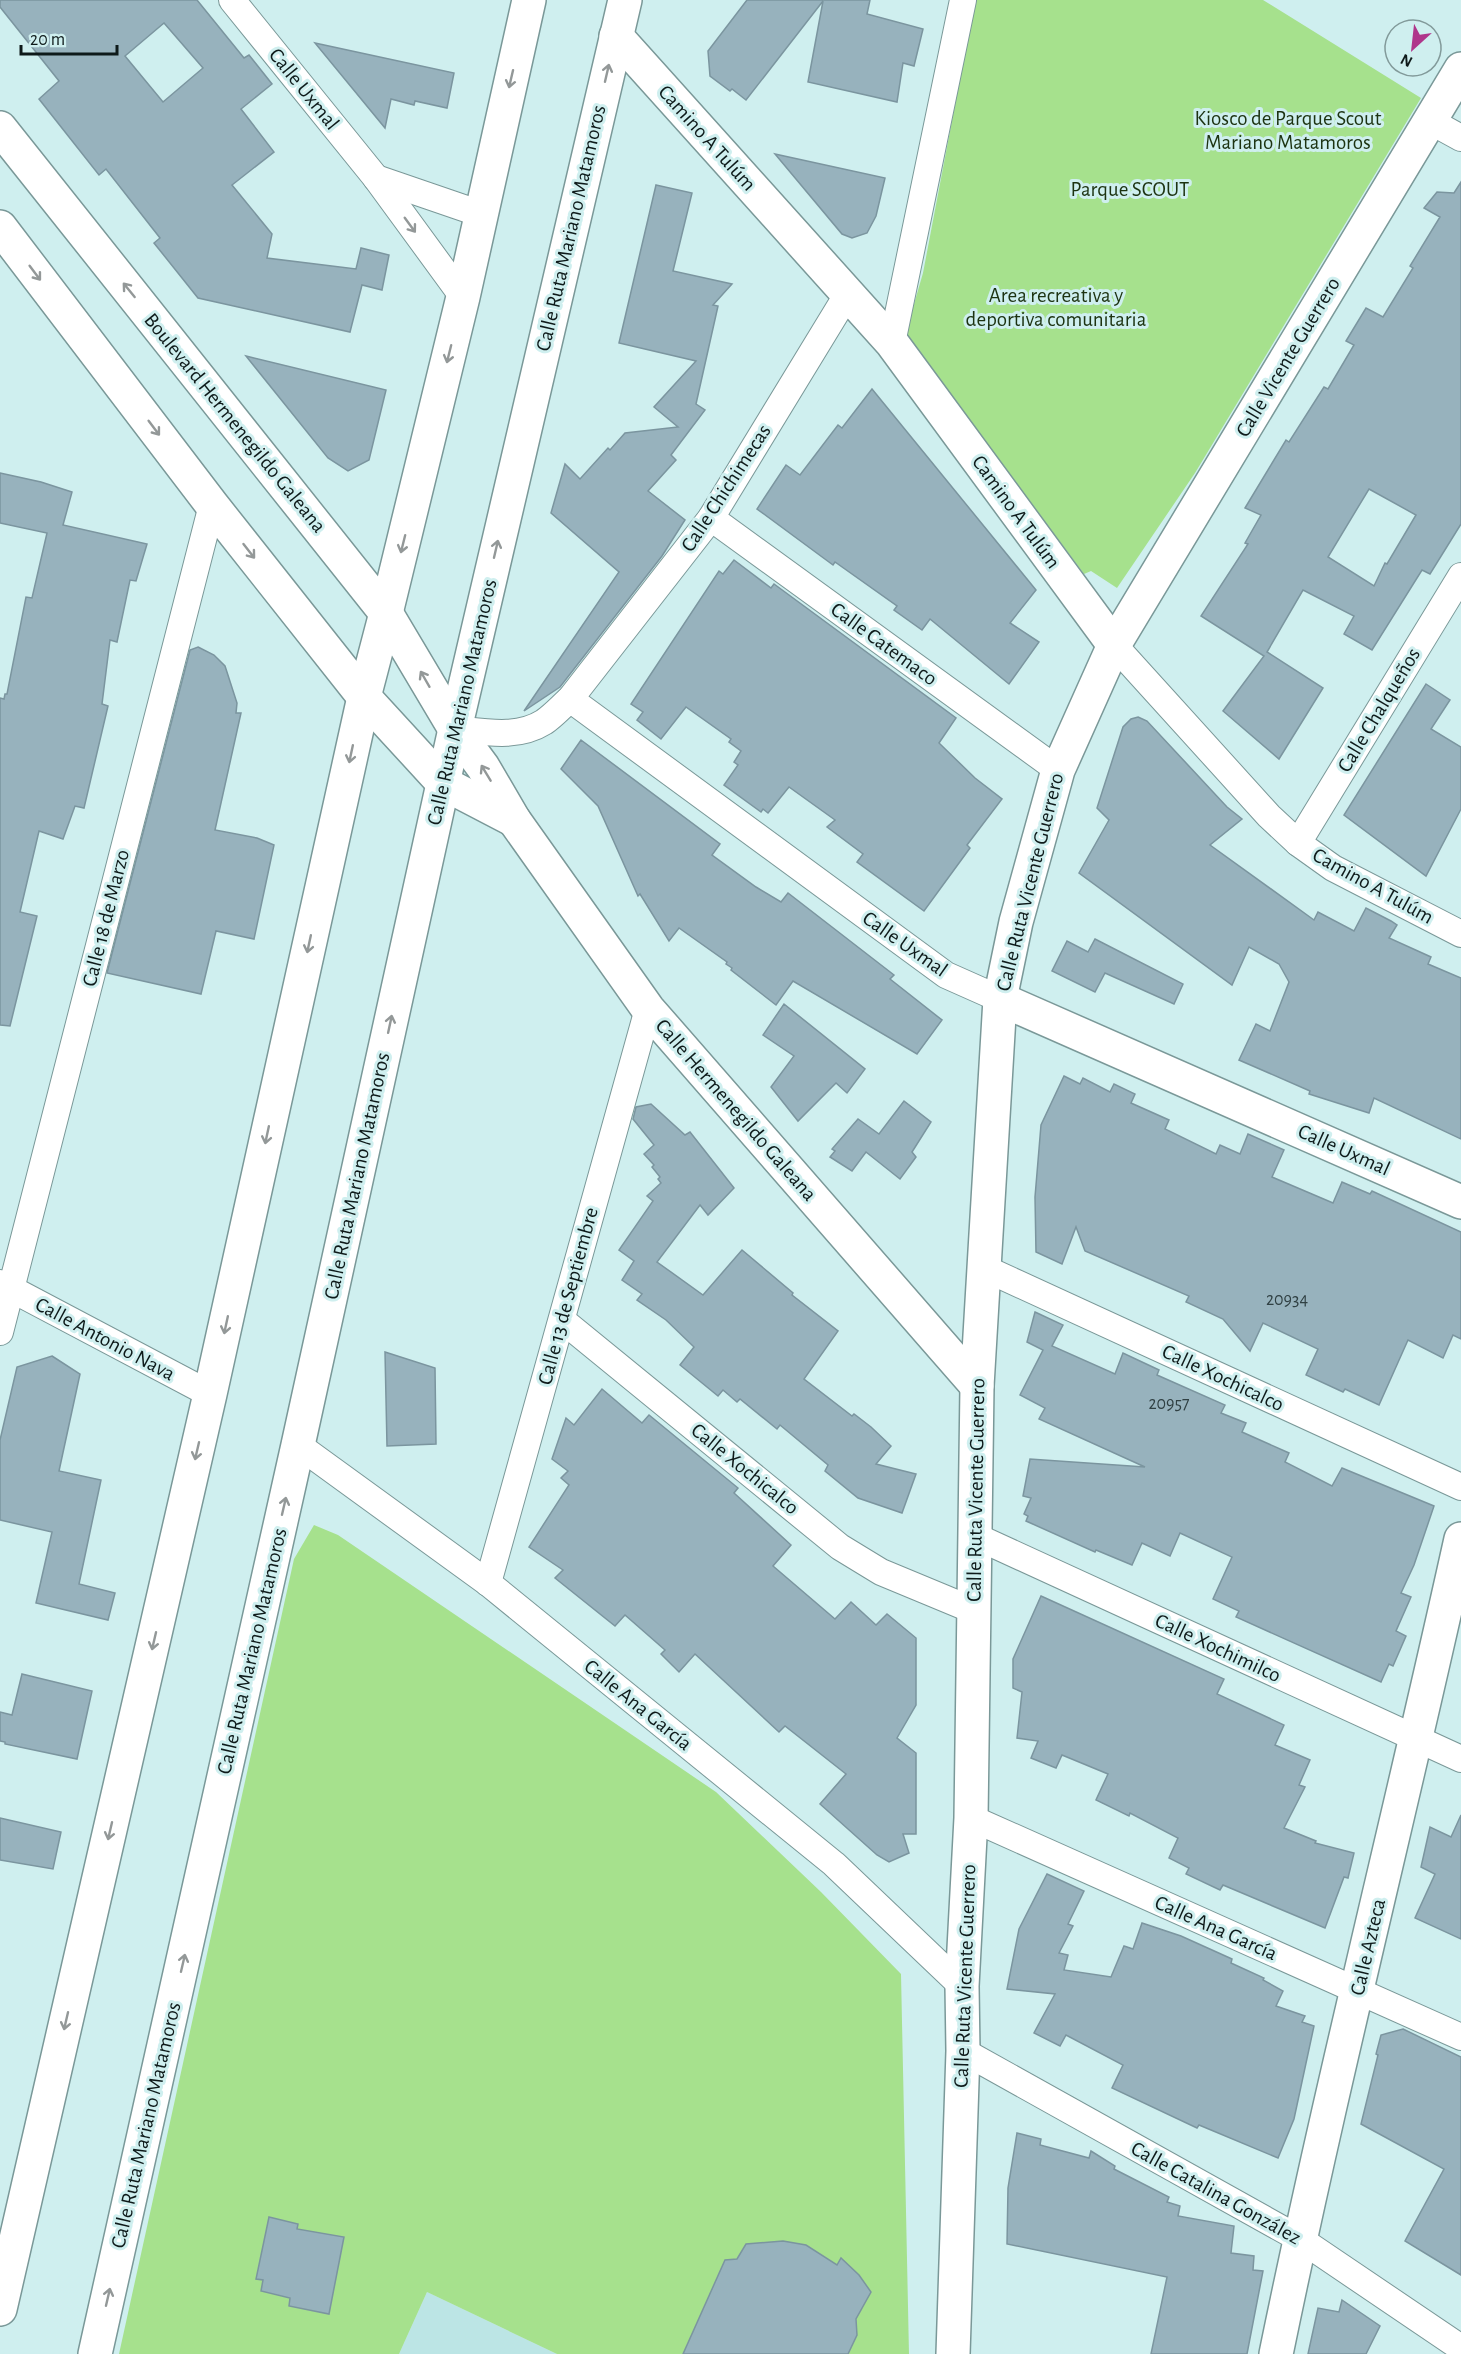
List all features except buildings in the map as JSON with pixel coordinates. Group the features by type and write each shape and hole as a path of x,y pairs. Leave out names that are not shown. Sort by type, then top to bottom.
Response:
{"main road":[{"path":"0,2309 210,1394 364,697 463,297 529,0"},
{"name":"Calle Ruta Mariano Matamoros","path":"95,2354 298,1445 454,729 625,0"},
{"name":"Camino A Tulúm","path":"616,36 892,344 1114,645"},
{"name":"Calle Vicente Guerrero","path":"1114,645 1461,69"},
{"name":"Boulevard Hermenegildo Galeana","path":"0,128 386,613 454,729"},
{"path":"0,227 212,505 364,697 443,783"},
{"name":"Calle Ruta Vicente Guerrero","path":"953,2354 963,2051 962,1986 971,1818 977,1386 1000,999 1016,922 1058,770 1114,645"},
{"name":"Calle Hermenegildo Galeana","path":"454,729 483,767 514,820 648,1009 977,1386"},
{"name":"Calle Hermenegildo Galeana","path":"443,783 514,820"},
{"name":"Calle Uxmal","path":"1000,999 1461,1202"},
{"name":"Calle Azteca","path":"1276,2354 1300,2239 1417,1739 1461,1539"}],"street":[{"name":"Calle Uxmal","path":"232,0 376,178 463,297"},
{"path":"892,344 963,0"},
{"path":"1430,121 1461,138"},
{"path":"376,178 481,214"},
{"name":"Calle Chichimecas","path":"570,699 711,518 847,294"},
{"name":"Calle 18 de Marzo","path":"0,1332 5,1286 212,505"},
{"name":"Calle Catemaco","path":"711,518 1058,770"},
{"name":"Calle Chalqueños","path":"1298,843 1461,576"},
{"name":"Camino A Tulúm","path":"1114,645 1269,816 1298,843 1333,868 1461,934"},
{"name":"Calle Uxmal","path":"570,699 946,975 1000,999"},
{"path":"454,729 500,734 526,730 545,721 570,699"},
{"name":"Calle 13 de Septiembre","path":"488,1583 648,1009"},
{"name":"Calle Xochicalco","path":"984,1268 1461,1487"},
{"name":"Calle Antonio Nava","path":"5,1286 210,1394"},
{"name":"Calle Xochicalco","path":"562,1320 840,1547 881,1572 975,1611"},
{"name":"Calle Ana García","path":"298,1445 488,1583 834,1864 962,1986"},
{"name":"Calle Xochimilco","path":"975,1536 1461,1759"},
{"name":"Calle Ana García","path":"971,1818 1461,2037"},
{"name":"Calle Catalina González","path":"963,2051 1300,2239 1461,2348"}],"shaded area":[{"path":"427,2292 557,2354 399,2354"}],"green space":[{"name":"Parque SCOUT","path":"975,0 1263,0 1383,74 1383,78 1389,78 1421,98 1195,473 1117,588 1091,571 1084,574 905,335 923,273"},
{"path":"314,1525 338,1535 716,1792 821,1892 901,1974 909,2354 557,2354 427,2292 399,2354 119,2354 294,1559"}],"park label":[{"name":"Kiosco de Parque Scout Mariano Matamoros","path":"1288,130"},
{"name":"Area recreativa y deportiva comunitaria","path":"1056,307"}]}
